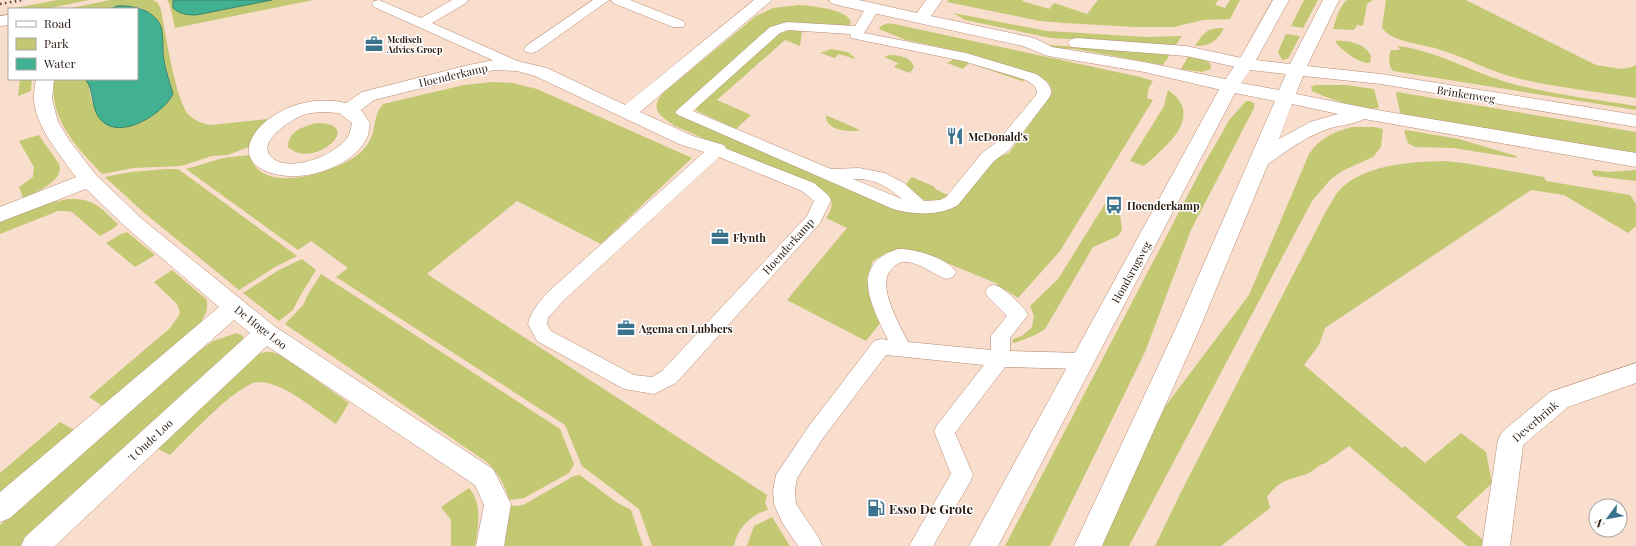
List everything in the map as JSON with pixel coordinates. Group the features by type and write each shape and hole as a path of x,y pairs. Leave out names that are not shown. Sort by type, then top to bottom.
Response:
{"street":[{"path":"627,113 764,0"},
{"path":"837,0 1028,42 1048,51 1144,68 1368,114 1636,160"},
{"path":"921,19 934,0"},
{"name":"Hondsrugweg","path":"983,546 1230,86 1245,64 1281,0"},
{"path":"1088,546 1187,330 1260,160 1296,70 1331,0"},
{"path":"1028,42 1050,40 1186,51 1245,64 1296,70"},
{"name":"Hoenderkamp","path":"348,111 368,96 469,70 494,65 517,66 541,72 686,140 717,150"},
{"name":"Brinkenweg","path":"1296,70 1381,79 1636,122"},
{"name":"De Hoge Loo","path":"45,80 43,99 49,122 62,144 89,180 135,224 266,333 484,478 498,504 490,546"},
{"path":"324,106 340,107 348,111 356,115 361,123 358,138 348,149 337,156 320,164 300,169 283,169 268,164 259,156 257,148 261,137 270,126 292,113 307,108 324,106"},
{"path":"1260,160 1314,126 1336,119 1368,114"},
{"path":"0,215 89,180"},
{"path":"0,509 235,306"},
{"name":"'t Oude Loo","path":"34,546 266,333"},
{"name":"Deverbrink","path":"1496,546 1511,440 1559,399 1636,373"}],"lane":[{"path":"422,23 461,0"},
{"path":"531,49 602,0"},
{"path":"618,0 678,24"},
{"path":"379,4 517,66"},
{"path":"859,30 787,26 775,30 683,112 830,175 858,172 884,178 901,188 919,206 944,206 952,201 988,158 1003,146 1044,95 1044,89 1038,81 1024,75 966,57 856,35 859,30 872,8"},
{"name":"Hoenderkamp","path":"717,150 808,188 823,200 814,219 669,377 654,386 631,383 544,336 537,324 539,315 556,296 717,150"},
{"path":"902,349 883,305 876,282 879,270 888,260 902,254 914,256 947,272"},
{"path":"920,546 962,475 944,431 1000,359 1001,336 1019,315 994,292"},
{"path":"810,546 790,516 785,504 784,490 787,475 816,432 881,347 1000,359 1082,361"}],"green space":[{"path":"58,0 89,0 50,8 14,8"},
{"path":"110,0 153,0 158,3 161,10 175,82 184,108 194,119 211,125 267,119 251,146 228,155 212,156 181,166 133,168 102,174 74,143 60,120 56,107 54,80 86,80 88,83 92,103 173,94 164,61 161,27 141,8 117,6 112,8 71,8"},
{"path":"167,0 313,0 175,28 170,5"},
{"path":"948,0 1023,0 1022,1 1049,9 1054,3 1087,14 1098,0 1218,0 1215,5 1225,8 1230,0 1240,0 1230,19 1203,20 1174,27 1135,27 1040,21 947,2"},
{"path":"1304,0 1318,0 1303,28 1291,26"},
{"path":"1347,0 1373,0 1367,4 1363,26 1357,25 1354,30 1333,29 1340,10"},
{"path":"1386,0 1466,0 1596,65 1621,69 1636,65 1636,98 1525,80 1491,70 1432,47 1399,39 1386,32 1382,27"},
{"path":"799,5 820,7 836,11 843,14 851,22 849,26 783,24 775,26 682,107 905,208 938,211 951,209 957,206 992,159 1009,153 1052,93 1052,90 1048,82 1039,77 967,53 906,40 879,29 884,25 894,24 1140,77 1153,81 1149,87 1147,98 1153,100 1060,251 1018,298 996,286 998,284 918,251 902,249 888,252 873,261 867,278 869,293 881,322 866,341 787,300 847,228 826,218 832,203 827,193 675,126 662,116 657,109 657,104 663,93 756,16 773,8"},
{"path":"953,13 1047,31 1146,37 1182,36 1176,45 1051,38 965,20"},
{"path":"1224,28 1213,42 1195,46 1206,32"},
{"path":"789,30 802,31 800,46 785,40 717,100 751,115 736,129 697,111 695,108 778,34"},
{"path":"1286,34 1300,36 1288,59 1282,60 1278,52"},
{"path":"1335,41 1351,42 1365,48 1371,56 1370,63 1366,63 1351,56"},
{"path":"1048,45 1171,53 1163,65 1075,49 1055,48"},
{"path":"1398,46 1426,52 1506,82 1554,93 1636,106 1636,110 1393,71 1390,64 1389,55 1391,50 1400,50"},
{"path":"831,49 848,52 855,59 839,54 835,58 820,53"},
{"path":"890,55 901,56 910,61 914,67 910,73 894,67 898,63 884,57"},
{"path":"1189,55 1203,59 1210,63 1211,69 1202,72 1181,69"},
{"path":"955,59 972,61 1022,79 1025,82 969,63 963,69 947,63"},
{"path":"20,80 32,80 31,91 18,96"},
{"path":"492,82 513,83 537,89 692,158 601,244 517,201 427,274 767,495 765,503 768,510 756,515 746,523 738,534 734,546 652,546 639,509 582,466 565,425 336,277 348,268 311,241 298,250 186,169 223,158 250,155 257,168 268,175 284,178 302,177 320,173 337,167 352,159 362,151 371,139 379,110 383,104 464,85"},
{"path":"1315,85 1346,85 1374,89 1379,108 1364,108 1327,97 1312,91 1311,87"},
{"path":"1168,90 1179,100 1183,110 1183,120 1178,131 1162,150 1144,166 1130,161 1164,106"},
{"path":"1397,92 1636,132 1636,153 1402,114 1400,112"},
{"path":"1246,101 1254,103 1254,108 1191,230 1145,352 1050,546 1005,546 1203,166 1230,119"},
{"path":"826,116 860,130 845,131 829,125"},
{"path":"317,123 331,125 337,130 336,137 331,144 321,150 310,153 298,153 288,147 289,141 294,133 302,128"},
{"path":"1352,127 1374,127 1383,129 1381,147 1373,157 1342,171 1331,179 1312,201 1129,546 1098,546 1158,416 1249,295 1309,154 1313,148 1328,136"},
{"path":"1406,130 1459,139 1516,156 1517,158 1453,148 1415,147 1408,143 1404,131"},
{"path":"39,135 59,164 60,170 58,176 48,186 23,198 19,187 33,177 34,167 19,141"},
{"path":"1445,161 1544,177 1546,181 1630,195 1636,204 1636,226 1628,233 1564,195 1531,190 1325,328 1319,345 1304,365 1402,448 1405,446 1425,463 1461,433 1486,452 1492,483 1456,517 1482,539 1484,546 1467,546 1349,446 1309,473 1281,483 1267,497 1270,508 1221,546 1155,546 1182,490 1337,193 1347,183 1372,170 1387,166 1417,162"},
{"path":"178,169 297,256 275,267 239,290 142,211 105,177 131,172"},
{"path":"1591,170 1608,172 1636,170 1636,181 1594,176"},
{"path":"912,177 935,187 935,189 948,195 937,201 932,202 924,200 906,184"},
{"path":"67,199 84,200 96,204 118,224 100,236 72,212 58,211 0,234 0,222 42,205"},
{"path":"1106,202 1119,207 1122,230 1118,236 1093,247 1045,329 1035,335 1015,343 1012,342 1013,339 1022,336 1032,327 1034,316 1030,306 1058,279"},
{"path":"127,232 155,255 135,267 106,243"},
{"path":"302,259 316,270 293,310 279,321 243,293 279,270"},
{"path":"172,270 206,299 207,307 204,318 197,328 104,407 89,397 169,329 178,317 180,312 177,304 154,282"},
{"path":"321,274 560,429 574,464 569,473 524,498 509,500 501,480 488,463 285,324 304,304 307,296"},
{"path":"237,333 243,336 243,341 24,546 0,546 0,525 199,351 213,341"},
{"path":"272,352 282,356 349,403 336,424 304,401 279,387 269,383 253,383 243,388 221,405 170,455 154,447 258,354"},
{"path":"60,422 76,431 0,496 0,473"},
{"path":"580,475 616,502 631,510 643,546 505,546 509,505 518,506 525,504 574,476"},
{"path":"469,488 478,508 478,524 475,546 451,546 451,520 441,507"},
{"path":"772,517 790,546 747,546 754,526"}],"water":[{"path":"173,0 272,0 196,15 189,15 175,10 173,8"},
{"path":"117,6 130,6 136,8 112,8"},
{"path":"138,9 154,16 162,31 163,57 173,94 168,102 141,122 120,128 110,126 102,121 98,116 86,80 138,80"}],"railway":[{"path":"0,4 23,0"}],"place":[{"name":"Medisch Advies Groep","path":"374,44"},
{"name":"McDonald's","path":"955,136"},
{"name":"Hoenderkamp","path":"1114,205"},
{"name":"Flynth","path":"720,237"},
{"name":"Agema en Lubbers","path":"626,328"},
{"name":"Esso De Grote","path":"876,508"}]}
